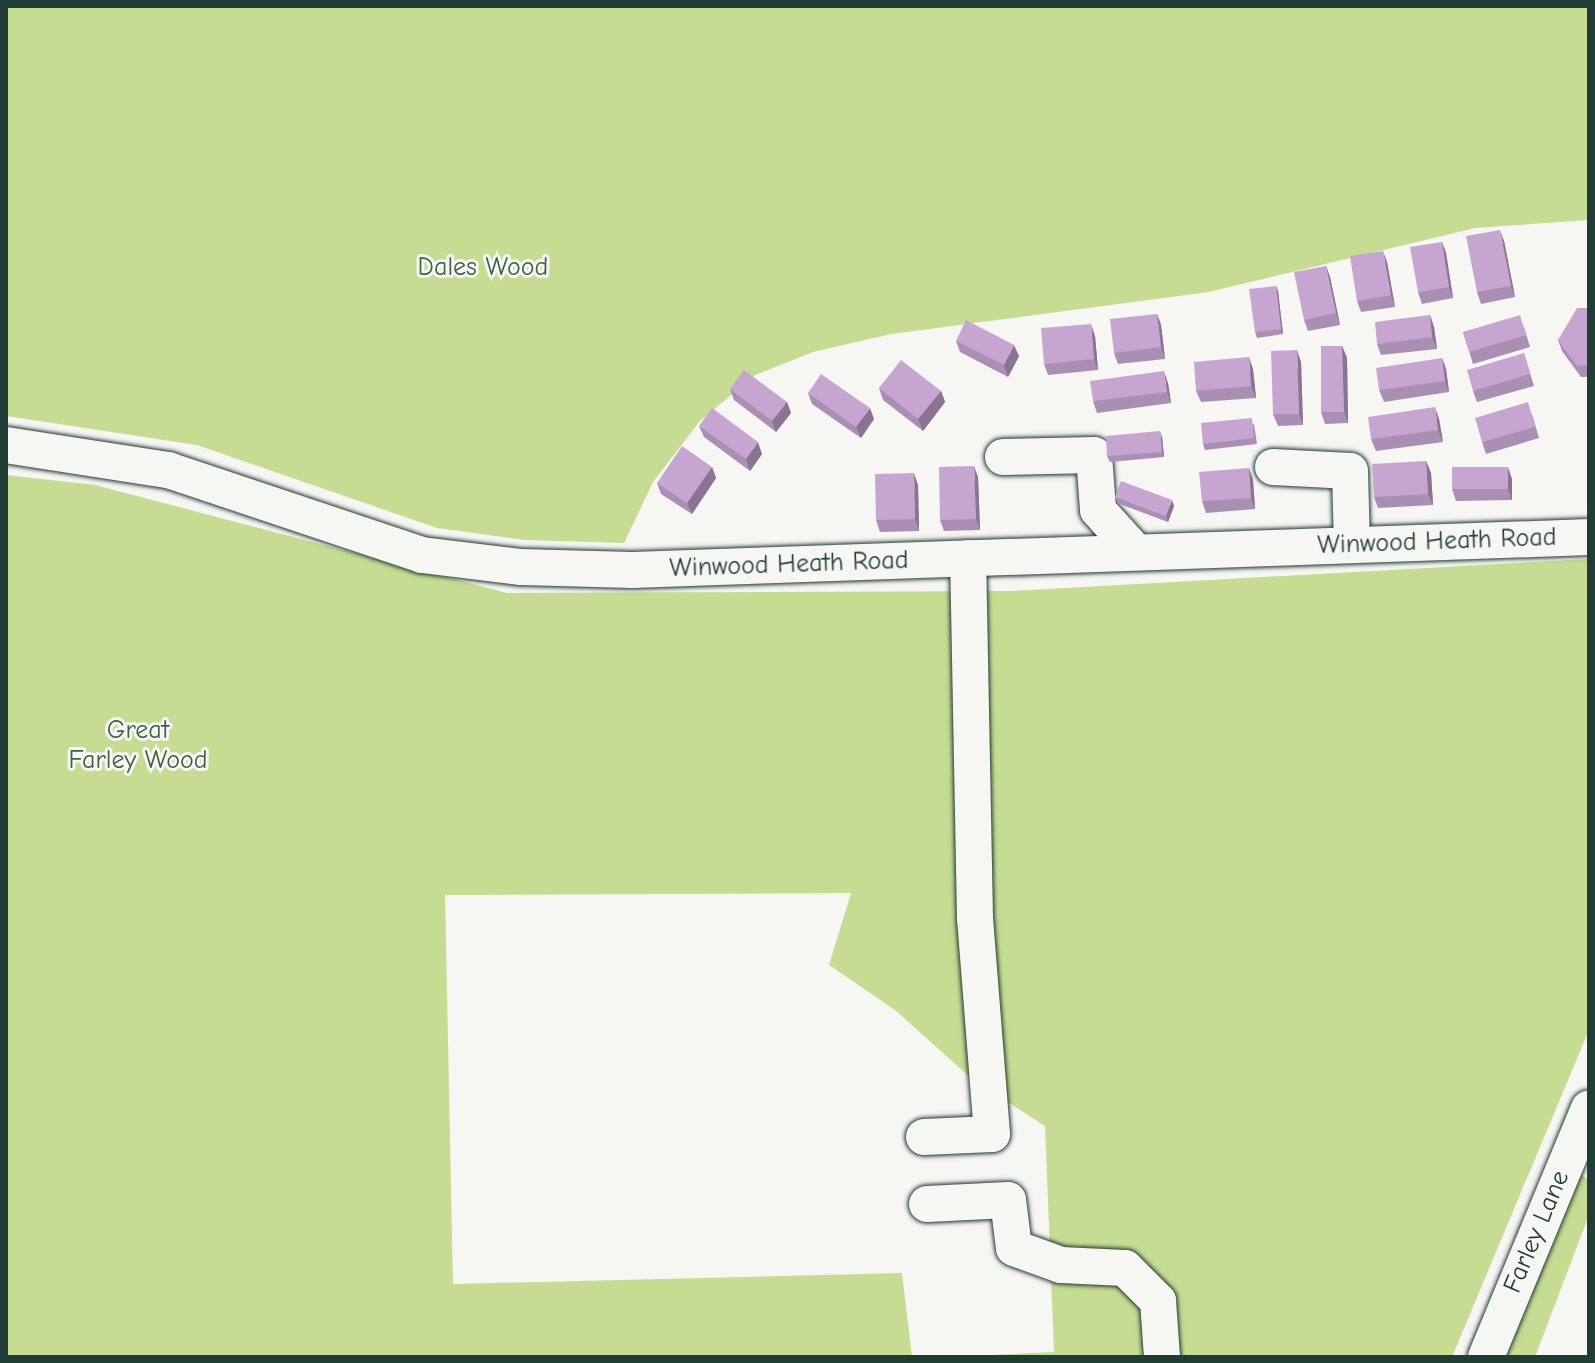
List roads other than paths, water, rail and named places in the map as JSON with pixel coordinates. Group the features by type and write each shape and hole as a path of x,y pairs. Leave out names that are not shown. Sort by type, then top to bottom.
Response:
{"street":[{"name":"Winwood Heath Road","path":"6,445 168,470 321,525 450,559 632,570 1589,537"},
{"path":"1003,457 1094,455 1098,510 1135,551"},
{"path":"1273,467 1350,471 1352,545"},
{"path":"924,1137 992,1134 975,918 968,558"},
{"name":"Farley Lane","path":"1486,1357 1589,1108"},
{"path":"927,1204 1008,1200 1014,1248 1061,1265 1125,1268 1158,1301 1162,1357"}],"park label":[{"name":"Dales Wood","path":"483,268"},
{"name":"Great Farley Wood","path":"138,746"}]}
